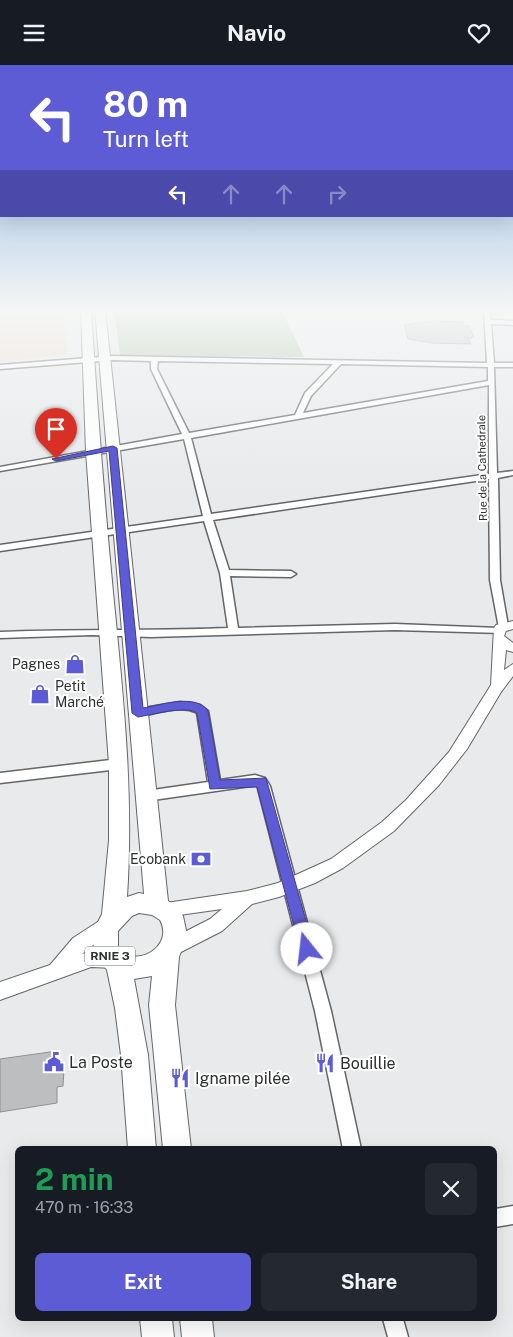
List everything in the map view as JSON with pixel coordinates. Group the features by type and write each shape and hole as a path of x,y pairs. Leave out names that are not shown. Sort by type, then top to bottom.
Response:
{"highway":[{"name":"RNIE 3","path":"96,368 93,452 119,764 120,840 111,919 104,935 104,945 109,955 116,961 132,967 149,966 170,951"},
{"name":"RNIE 3","path":"98,368 113,448 146,796 161,907 171,915 177,930 170,951 162,1005 177,1146"},
{"path":"111,919 130,905 148,903 161,907"},
{"name":"RNIE 3","path":"116,961 129,1009 134,1046 142,1146"},
{"path":"156,1321 158,1337"},
{"path":"196,1321 198,1337"}],"street":[{"path":"154,368 186,434 208,519 225,573 233,631"},
{"path":"298,416 308,395 333,368"},
{"name":"Rue de la Cathedrale","path":"491,368 495,580 506,634"},
{"path":"0,469 186,434 492,382"},
{"path":"0,548 513,473"},
{"path":"225,573 291,574"},
{"path":"0,635 395,627 506,634 507,676 473,731 456,754 401,816 380,834 340,863 289,886 247,898 161,907"},
{"path":"138,713 184,706 197,707 202,711 215,786"},
{"path":"0,777 119,764"},
{"path":"146,796 261,781 321,1002 351,1146"},
{"path":"170,951 216,925 229,916 247,898"},
{"path":"56,970 78,944 111,919"},
{"path":"0,991 91,959 116,961"},
{"path":"497,1219 513,1215"},
{"path":"394,1321 398,1337"}],"building":[{"path":"57,1051 57,1070 64,1069 63,1086 57,1087 57,1103 0,1112 0,1059"}],"place":[{"name":"Pagnes","path":"75,664"},
{"name":"Petit Marché","path":"40,694"},
{"name":"Ecobank","path":"201,859"},
{"name":"La Poste","path":"54,1062"},
{"name":"Bouillie","path":"325,1063"},
{"name":"Igname pilée","path":"180,1078"}],"route":[{"path":"56,459 113,448 138,713 184,706 197,707 202,711 215,786 255,780 261,781 264,786 307,949"}]}
